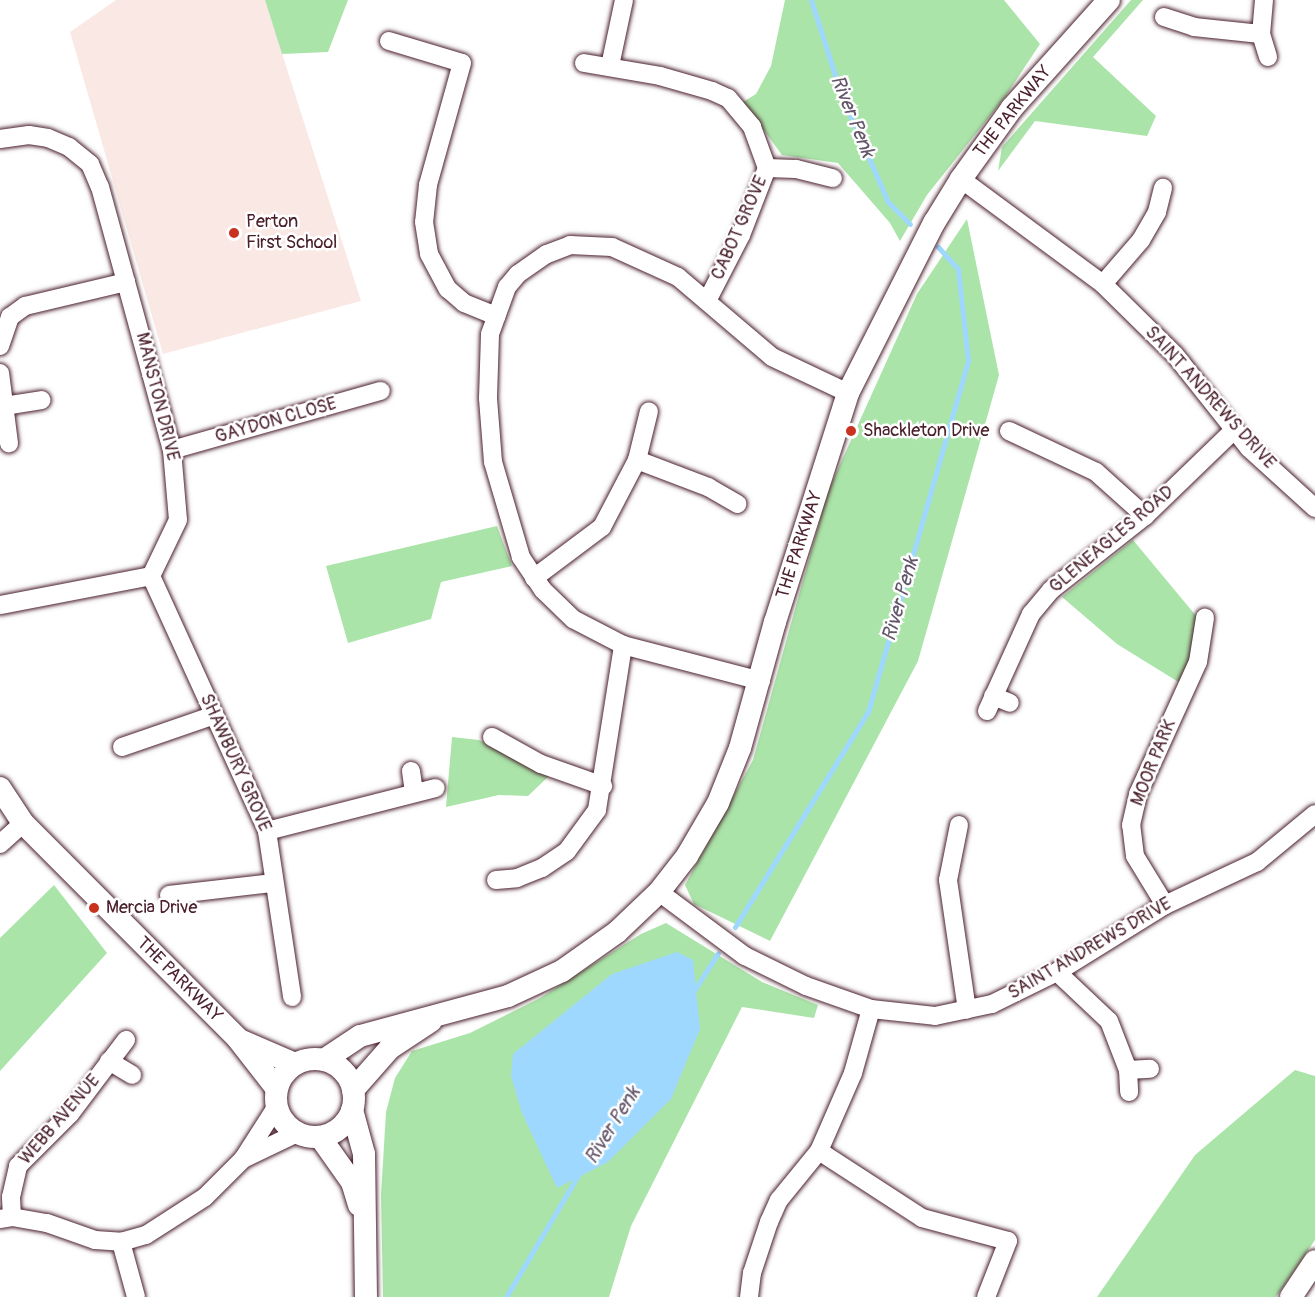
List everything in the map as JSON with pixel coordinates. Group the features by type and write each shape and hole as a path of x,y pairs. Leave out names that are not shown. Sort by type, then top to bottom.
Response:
{"street":[{"path":"610,66 624,0"},
{"name":"THE PARKWAY","path":"324,1060 360,1036 403,1022 440,1016 508,996 562,971 618,932 659,892 687,856 718,802 761,681 775,622 848,393 934,223 961,179 1012,108 1109,0"},
{"path":"1264,0 1261,34 1269,57"},
{"path":"1164,17 1194,27 1261,34"},
{"path":"389,41 462,63 428,185 424,222 429,254 448,290 464,303 496,316"},
{"name":"CABOT GROVE","path":"584,63 610,66 728,98 753,127 766,168 741,235 707,301"},
{"name":"MANSTON DRIVE","path":"0,139 29,135 48,138 69,147 90,164 100,187 172,450 178,520 151,576"},
{"path":"766,168 796,169 833,178"},
{"name":"SAINT ANDREWS DRIVE","path":"961,179 1103,284 1175,355 1233,431 1315,508"},
{"path":"1103,284 1141,240 1157,212 1163,188"},
{"path":"761,681 623,645 573,619 534,578 512,533 493,462 488,398 490,334 507,287 518,274 547,254 570,245 612,247 636,255 678,277 772,357 848,393"},
{"path":"0,346 10,317 25,306 126,282"},
{"path":"0,373 9,443"},
{"name":"GAYDON CLOSE","path":"172,450 381,391"},
{"path":"4,406 42,400"},
{"path":"534,578 602,527 637,460 649,411"},
{"path":"1009,431 1096,472 1145,516"},
{"name":"GLENEAGLES ROAD","path":"1010,704 990,703 1031,614 1051,590 1145,516 1233,431"},
{"path":"637,460 708,487 737,504"},
{"path":"0,605 151,576"},
{"name":"SHAWBURY GROVE","path":"151,576 267,831 273,883 292,997"},
{"name":"MOOR PARK","path":"1165,904 1135,856 1131,825 1138,794 1198,662 1204,618"},
{"path":"496,880 525,875 567,851 597,810 603,786 623,645"},
{"path":"122,747 215,715"},
{"path":"492,737 541,764 603,786"},
{"path":"411,771 414,793"},
{"name":"THE PARKWAY","path":"0,788 23,823 238,1039 277,1098"},
{"path":"267,831 436,788"},
{"name":"SAINT ANDREWS DRIVE","path":"659,892 762,966 871,1010 935,1016 992,1004 1057,972 1165,904 1257,862 1315,814"},
{"path":"0,844 23,823"},
{"path":"959,825 948,880 967,1010"},
{"path":"169,896 273,883"},
{"path":"1057,972 1109,1021 1128,1070 1129,1092"},
{"path":"749,1297 752,1273 769,1222 779,1200 819,1151 853,1073 871,1010"},
{"name":"THE PARKWAY","path":"353,1100 390,1048 440,1016"},
{"name":"THE PARKWAY","path":"238,1039 295,1064"},
{"name":"WEBB AVENUE","path":"6,1218 18,1166 70,1114 126,1040"},
{"path":"6,1218 47,1223 94,1240 121,1242 146,1236 172,1222 205,1197 243,1159 295,1064 324,1060 343,1071 353,1100 364,1154 363,1216 366,1297"},
{"name":"WEBB AVENUE","path":"109,1061 132,1075"},
{"path":"1128,1070 1150,1069"},
{"path":"277,1098 284,1122 297,1133 320,1137 341,1128 353,1100"},
{"path":"243,1159 297,1133"},
{"path":"320,1137 352,1182 363,1216"},
{"path":"819,1151 922,1218 1008,1241 986,1297"},
{"path":"121,1242 136,1297"},
{"path":"1291,1297 1315,1261"}],"shaded area":[{"name":"Perton First School","path":"116,0 265,0 361,301 163,354 70,32"}],"green space":[{"path":"265,0 348,0 328,52 282,54"},
{"path":"785,0 1004,0 1040,44 1005,97 927,195 900,241 890,223 838,163 782,155 743,102 756,94 771,66"},
{"path":"1131,0 1143,0 1093,57 1156,116 1147,136 1035,121 998,171 1002,147"},
{"path":"967,219 999,375 918,661 770,941 694,904 685,885 753,760 828,491 917,294"},
{"path":"497,526 512,566 441,582 431,619 348,643 326,566"},
{"path":"1133,540 1197,617 1194,655 1180,683 1117,644 1062,597"},
{"path":"452,737 479,740 551,774 528,796 499,795 446,807"},
{"path":"54,885 107,953 0,1071 0,938"},
{"path":"666,923 762,982 818,1005 814,1018 742,1007 631,1226 609,1297 383,1297 381,1195 386,1112 395,1078 412,1051 470,1033 540,998 641,934"},
{"path":"1295,1070 1315,1076 1315,1240 1276,1297 1097,1297 1195,1155"}],"water":[{"path":"677,952 693,960 700,1029 671,1099 608,1162 557,1188 522,1113 511,1076 513,1054 612,974"}],"waterway":[{"name":"River Penk","path":"811,0 841,94 888,202 910,224"},
{"name":"River Penk","path":"735,927 868,712 968,360 958,269 938,247"},
{"name":"River Penk","path":"693,992 718,953"},
{"name":"River Penk","path":"506,1297 580,1172"}],"place":[{"name":"Perton First School","path":"234,233"},
{"name":"Shackleton Drive","path":"851,431"},
{"name":"Mercia Drive","path":"94,908"}]}
